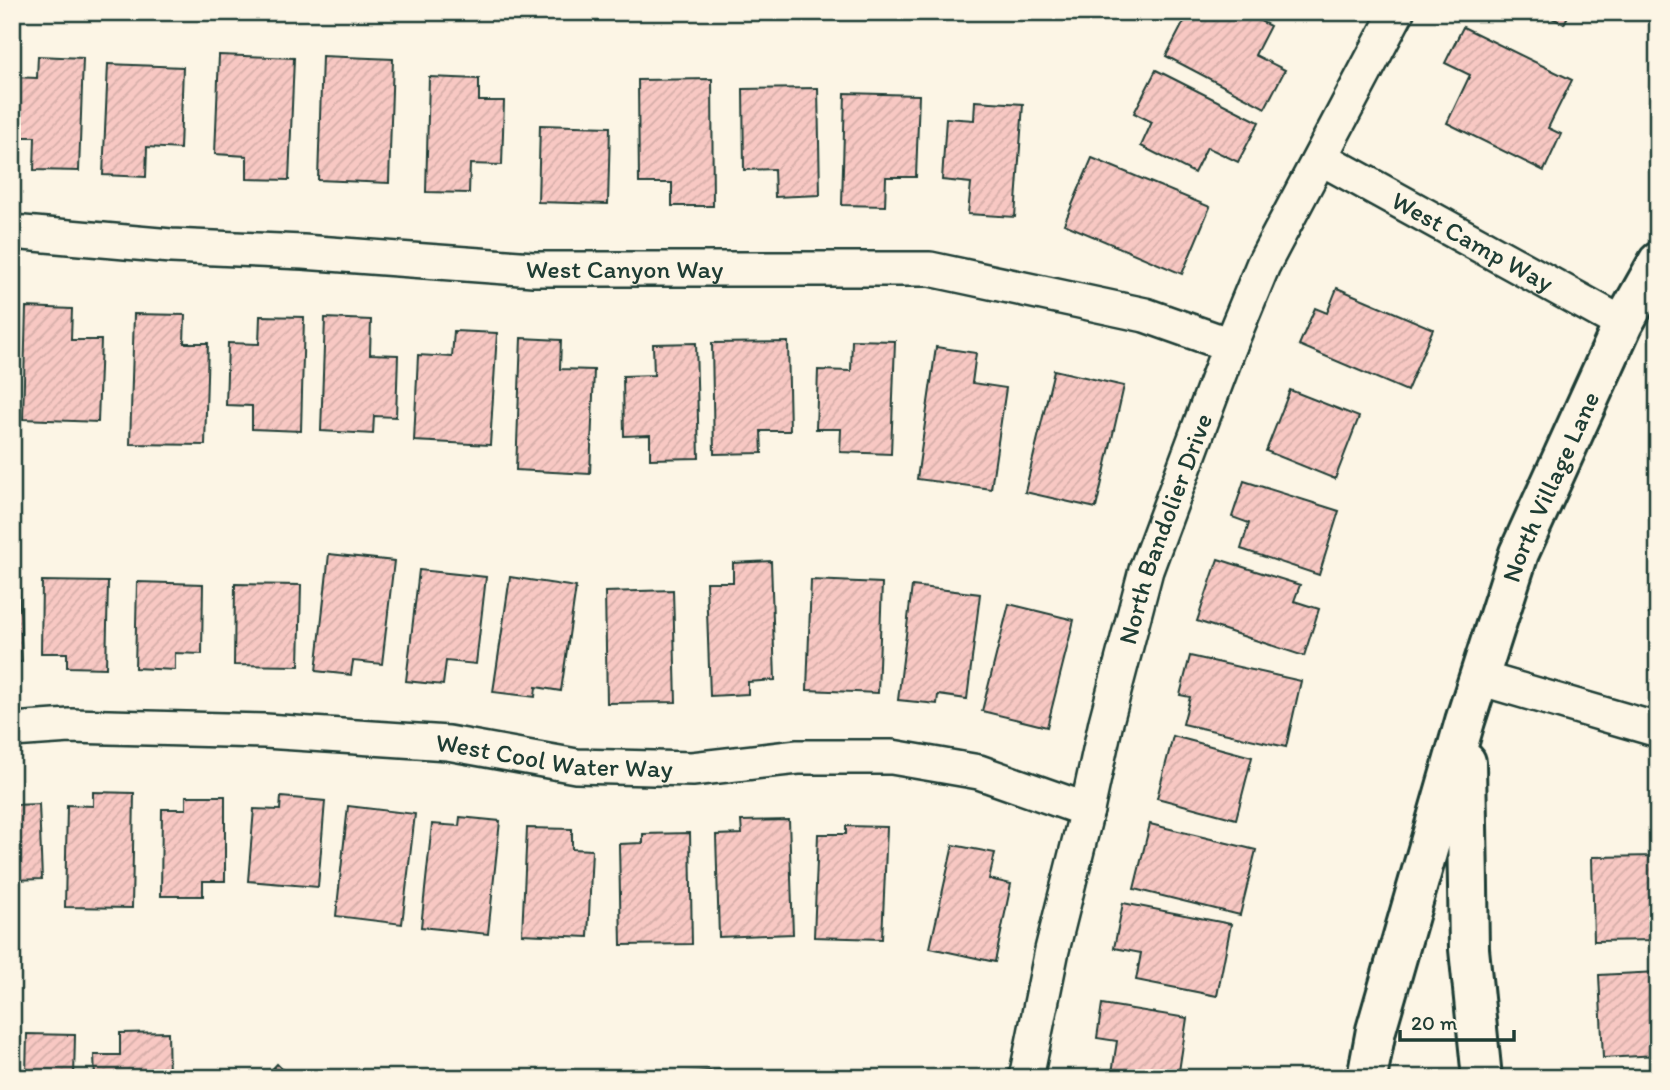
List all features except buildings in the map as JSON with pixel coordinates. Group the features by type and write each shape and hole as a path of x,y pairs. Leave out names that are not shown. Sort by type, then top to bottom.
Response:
{"street":[{"name":"North Bandolier Drive","path":"1026,1078 1052,950 1106,722 1146,570 1230,345 1263,265 1397,12"},
{"name":"West Camp Way","path":"1321,158 1623,324"},
{"name":"West Canyon Way","path":"12,232 171,246 303,252 533,269 930,269 1145,315 1230,345"},
{"name":"North Village Lane","path":"1367,1078 1376,1030 1465,721 1519,553 1623,324 1658,261"},
{"path":"1479,678 1658,730"},
{"name":"North Village Lane","path":"1465,721 1469,949 1482,1078"},
{"name":"West Cool Water Way","path":"12,730 70,726 422,741 448,743 576,766 692,769 798,757 892,757 979,772 1087,810"}]}
